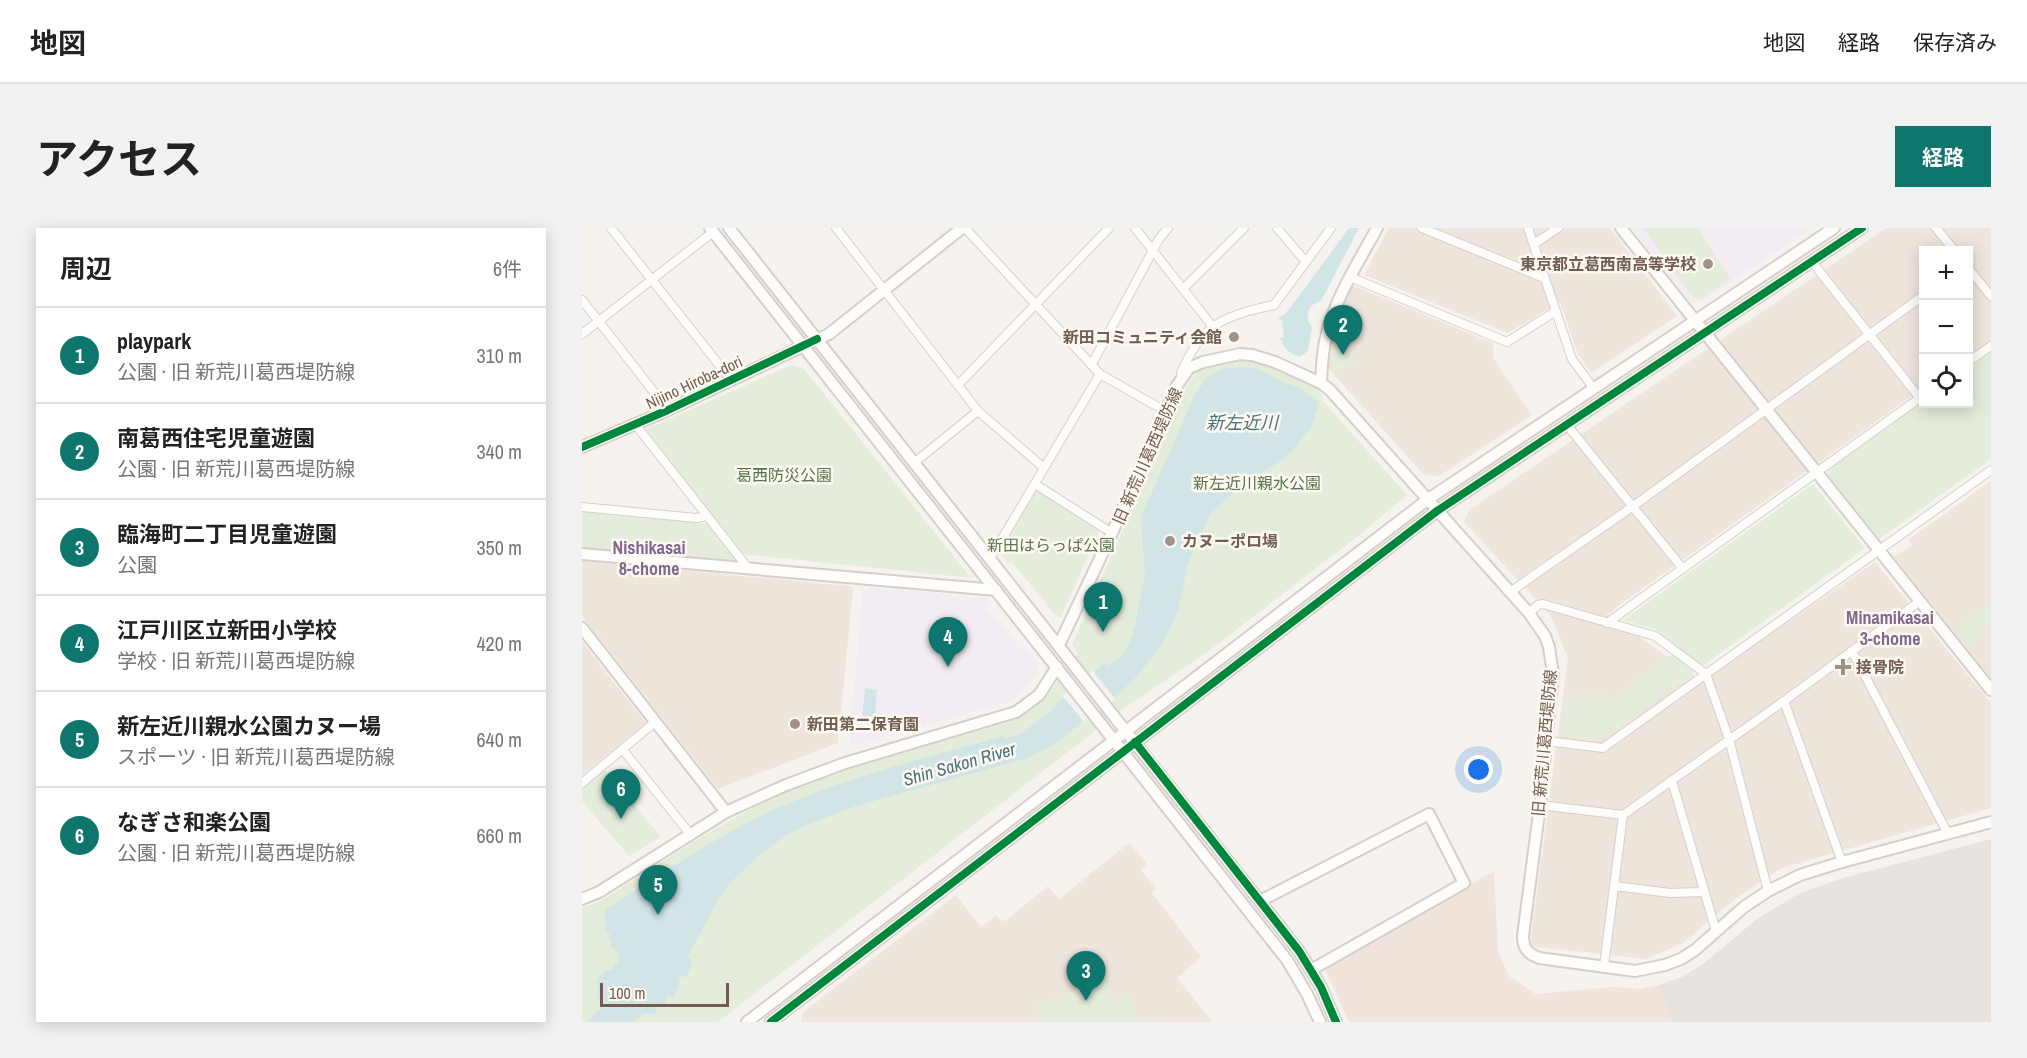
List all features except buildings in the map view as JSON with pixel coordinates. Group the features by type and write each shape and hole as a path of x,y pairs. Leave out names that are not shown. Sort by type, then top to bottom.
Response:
{"street":[{"path":"611,228 731,380"},
{"path":"729,228 1299,951 1311,970 1336,1022"},
{"path":"963,228 1100,374 1165,411"},
{"name":"Nijino Hiroba-dori","path":"582,447 668,410 829,334 963,228"},
{"path":"958,385 1108,228"},
{"path":"1135,228 1213,327"},
{"path":"1092,364 1153,251 1168,228"},
{"path":"1183,289 1244,228"},
{"path":"1277,228 1306,262"},
{"path":"1176,387 1187,359 1198,340 1213,327 1244,312 1274,304 1330,228"},
{"path":"1321,383 1325,340 1332,316 1377,228"},
{"path":"1422,228 1545,278"},
{"path":"1528,228 1572,359 1594,389"},
{"path":"1534,244 1558,228"},
{"path":"1621,228 1991,690"},
{"path":"747,1022 1427,500 1834,228"},
{"path":"771,1022 784,1018 1122,752 1437,511 1862,228"},
{"path":"1936,228 1951,246"},
{"path":"838,229 978,411 1044,468"},
{"path":"582,334 711,230 1287,960 1320,1022"},
{"path":"1812,262 1919,394"},
{"path":"1973,274 1991,296"},
{"path":"1350,277 1507,342 1556,311"},
{"path":"1510,592 1632,507 1919,299"},
{"path":"582,300 668,410"},
{"path":"1973,359 1991,346"},
{"name":"旧 新荒川葛西堤防線","path":"1059,645 1112,533 1176,387 1190,368 1203,362 1240,354 1264,358 1321,383 1330,390 1529,613 1545,636 1553,674 1523,944 1532,955 1539,958 1635,971 1665,965 1695,950 1744,907 1768,891 1800,875 1991,822"},
{"path":"990,559 1100,374"},
{"path":"1608,623 1919,397"},
{"path":"915,462 978,411"},
{"path":"635,424 748,568"},
{"path":"1567,425 1683,569"},
{"path":"1547,741 1603,748 1991,470"},
{"path":"1035,484 1112,533"},
{"path":"582,507 696,518 707,516"},
{"path":"582,554 996,590"},
{"path":"1540,805 1623,815 1920,601"},
{"path":"1529,613 1538,605 1543,604 1655,636 1706,674 1729,739 1768,891"},
{"path":"582,628 726,812"},
{"path":"1852,651 1948,834"},
{"path":"582,899 599,892 726,812 786,785 845,763 1009,716 1024,708 1039,695 1057,667"},
{"path":"1784,701 1842,862"},
{"path":"582,783 655,722"},
{"path":"623,750 690,834"},
{"path":"1672,781 1716,931"},
{"path":"1260,901 1429,814 1464,883 1311,970"},
{"path":"1604,966 1616,886 1623,815"},
{"path":"1616,886 1670,893 1704,892"},
{"path":"772,1003 784,1018"}],"shaded area":[{"path":"1389,228 1610,228 1677,316 1591,373 1578,354 1560,302 1508,333 1364,275"},
{"name":"東京都立葛西南高等学校","path":"1631,228 1812,228 1701,302 1688,301"},
{"path":"1886,228 1991,228 1991,340 1973,353 1973,246 1919,246 1919,391 1607,614 1702,681 1875,562 1991,703 1991,808 1782,868 1734,900 1683,943 1646,959 1530,946 1568,658 1551,616 1464,522 1469,510"},
{"path":"1355,286 1493,343 1493,358 1532,415 1439,476 1423,474 1328,368 1330,342 1337,318 1351,287"},
{"path":"1991,481 1991,678 1894,557 1912,545 1908,540"},
{"path":"582,561 850,586 853,590 838,743 718,789 582,616"},
{"path":"868,587 987,598 992,603 986,609 1021,649 1025,646 1039,664 1039,670 1028,687 1009,702 852,746 849,743 863,589"},
{"path":"582,642 646,723 582,775"},
{"path":"1991,839 1991,1022 1671,1022 1659,985 1682,977 1703,964 1757,919 1800,893 1843,878"},
{"path":"1129,843 1147,864 1141,870 1157,889 1152,893 1201,957 1177,978 1213,1022 801,1022 803,1012 956,895 981,927 996,915 1000,920 1005,921 1048,886 1059,899"},
{"path":"1494,871 1498,952 1509,976 1536,994 1613,987 1640,989 1659,985 1671,1022 1349,1022 1324,967"}],"green space":[{"path":"1643,228 1698,228 1730,279 1701,299 1691,296"},
{"path":"1340,343 1347,347 1356,360 1355,363 1337,374 1332,368 1333,349 1336,344"},
{"path":"1991,352 1991,459 1879,539 1828,476 1830,468 1919,404 1919,408 1973,408 1973,365"},
{"name":"新左近川親水公園","path":"1240,357 1282,370 1314,387 1321,393 1323,401 1407,495 1358,536 1210,650 1126,707 718,1022 582,1022 582,907 599,902 715,829 788,791 870,761 1010,722 1041,701 1078,653 1072,645 1184,390 1196,374 1207,366"},
{"name":"葛西防災公園","path":"791,365 804,369 971,578 742,554 646,433 647,429"},
{"path":"1813,484 1865,548 1600,740 1562,734 1567,695 1615,696 1681,649 1657,630 1623,620"},
{"name":"新田はらっぱ公園","path":"1035,491 1040,491 1098,529 1061,617 1057,617 1011,561 1008,563 1001,554 1001,548"},
{"path":"582,511 709,524 738,560 735,562 582,551"},
{"path":"1991,602 1991,629 1969,646 1956,628"},
{"path":"604,769 661,837 629,856 582,801 582,787"},
{"path":"1106,981 1113,999 1129,993 1138,1022 1040,1022 1036,1003"}],"water":[{"path":"1349,228 1359,228 1321,301 1312,305 1308,312 1308,320 1312,328 1308,351 1301,356 1294,355 1288,351 1280,338 1284,337 1282,320 1278,319 1287,312"},
{"name":"新左近川","path":"1227,367 1228,369 1246,367 1261,370 1280,381 1299,388 1319,402 1312,426 1291,452 1278,463 1244,483 1210,514 1188,564 1174,621 1161,646 1137,676 1056,743 1027,758 856,806 788,834 760,854 729,884 716,903 688,956 692,962 687,977 681,976 674,998 668,996 664,1007 658,1005 655,1014 643,1014 632,1022 586,1022 606,1002 598,998 598,985 596,984 599,975 602,976 604,971 612,969 619,960 617,952 610,945 612,941 609,939 610,934 606,933 605,910 727,834 797,800 914,761 1004,736 1004,739 1021,734 1056,707 1055,705 1105,663 1108,666 1122,656 1129,645 1135,626 1145,574 1141,517 1194,397 1206,378"},
{"path":"865,688 877,690 874,722 862,720"}],"pier":[{"path":"1092,670 1115,699 1084,722 1062,695"}],"cycle path":[{"path":"771,1022 1437,511 1862,228"},
{"path":"582,447 668,410 817,339"},
{"path":"1135,742 1299,951 1321,987 1336,1022"}],"place":[{"name":"東京都立葛西南高等学校","path":"1708,264"},
{"name":"新田コミュニティ会館","path":"1234,337"},
{"name":"南葛西住宅児童遊園","path":"1343,355"},
{"name":"カヌーポロ場","path":"1170,541"},
{"name":"playpark","path":"1103,632"},
{"name":"江戸川区立新田小学校","path":"948,667"},
{"name":"接骨院","path":"1843,667"},
{"name":"新田第二保育園","path":"795,724"},
{"name":"なぎさ和楽公園","path":"621,819"},
{"name":"新左近川親水公園カヌー場","path":"658,915"},
{"name":"臨海町二丁目児童遊園","path":"1086,1001"}],"district":[{"name":"Nishikasai 8-chome","path":"649,557"},
{"name":"Minamikasai 3-chome","path":"1890,627"}],"water label":[{"name":"Shin Sakon River","path":"959,764"}]}
